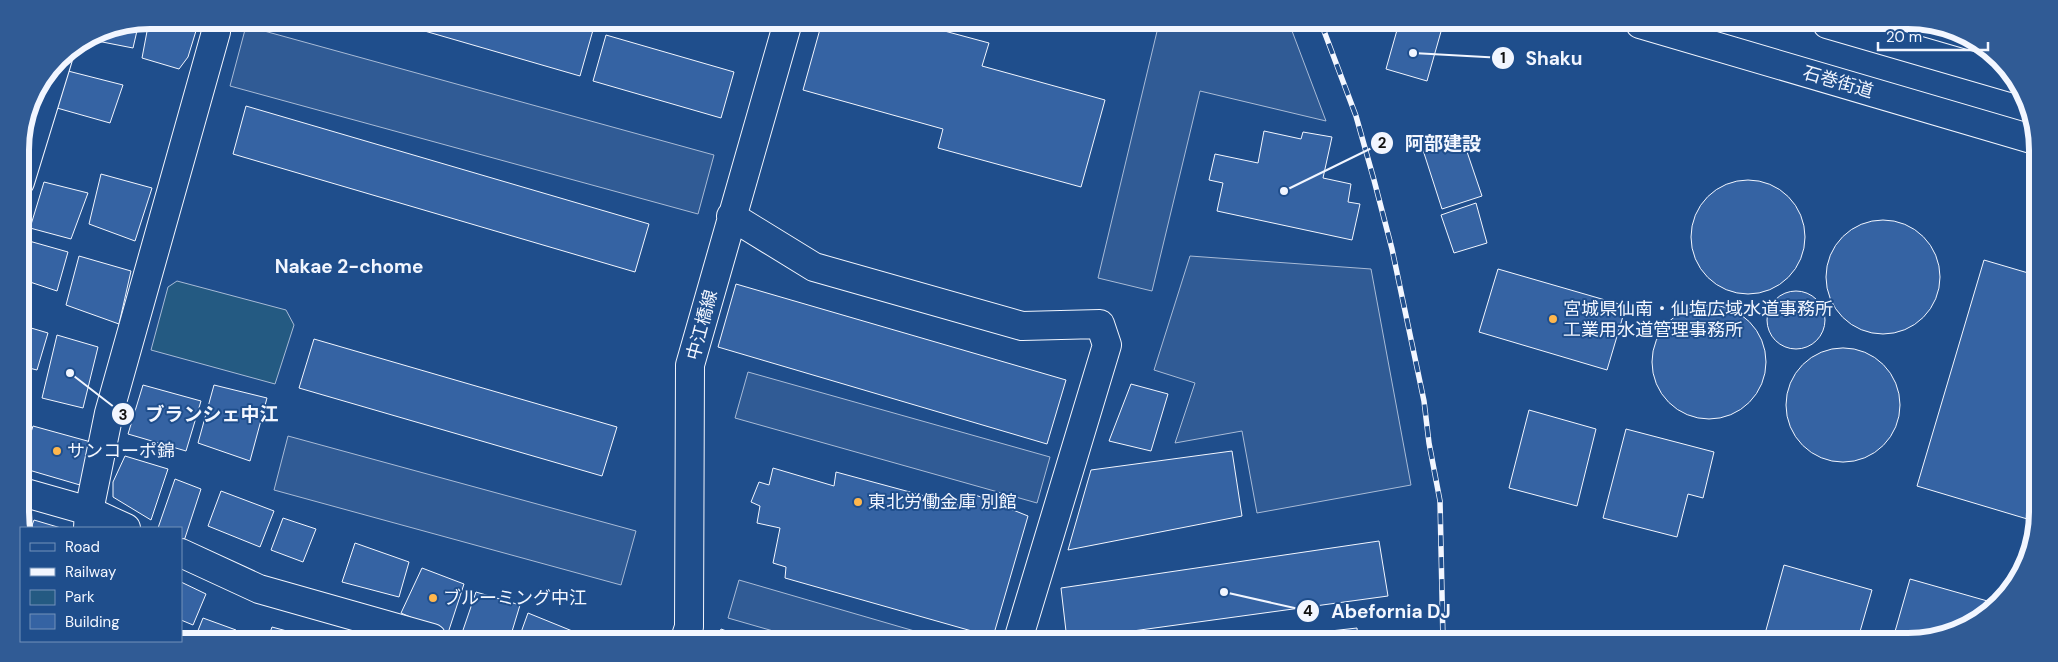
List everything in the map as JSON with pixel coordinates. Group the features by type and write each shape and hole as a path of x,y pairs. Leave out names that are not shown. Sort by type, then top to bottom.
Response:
{"street":[{"path":"88,520 109,413 216,32 215,29"},
{"name":"中江橋線","path":"687,633 689,627 690,365 786,29"},
{"name":"石巻街道","path":"1657,29 2028,138"},
{"path":"1844,29 2003,75"},
{"path":"29,153 51,80"},
{"path":"731,216 814,267 1022,326 1100,324 1107,345 1020,633"},
{"path":"29,495 88,520 121,527"},
{"path":"182,554 259,589 414,633"}],"green space":[{"path":"177,281 286,310 294,325 275,384 151,350 168,287"}],"shaded area":[{"path":"245,29 257,29 714,155 698,214 230,86"},
{"path":"1158,29 1291,29 1326,121 1200,91 1152,291 1098,278"},
{"path":"1190,256 1371,269 1411,485 1257,513 1242,431 1175,443 1195,383 1154,370"},
{"path":"748,372 1050,457 1037,503 735,418"},
{"path":"288,436 636,531 621,585 274,490"},
{"path":"739,580 921,633 780,633 728,618"}],"building":[{"path":"147,29 197,29 188,57 179,69 142,58"},
{"path":"418,29 590,29 593,30 580,76"},
{"path":"820,29 937,29 989,43 982,66 1105,100 1081,187 938,148 943,129 803,90"},
{"path":"1397,29 1442,29 1427,81 1386,69"},
{"path":"137,30 133,48 97,41 111,35"},
{"path":"606,35 734,72 721,118 593,81"},
{"path":"68,71 123,85 110,123 57,108"},
{"path":"246,106 649,224 635,272 233,154"},
{"path":"1264,131 1301,139 1303,132 1332,137 1323,178 1351,184 1348,202 1360,204 1352,240 1217,211 1223,183 1209,180 1215,154 1258,163"},
{"path":"1461,134 1482,196 1442,209 1422,147"},
{"path":"101,174 152,188 135,241 89,224"},
{"path":"1748,180 1770,184 1788,197 1801,215 1805,237 1801,259 1788,277 1770,290 1748,294 1726,290 1708,277 1695,259 1691,237 1695,215 1708,197 1726,184"},
{"path":"44,182 88,193 71,239 30,228"},
{"path":"1476,203 1487,243 1454,253 1441,215"},
{"path":"1883,220 1905,224 1923,237 1936,255 1940,277 1936,299 1923,317 1905,330 1883,334 1861,330 1843,317 1830,299 1826,277 1830,255 1843,237 1861,224"},
{"path":"29,241 68,252 57,291 29,282"},
{"path":"79,256 131,271 119,324 66,305"},
{"path":"1984,260 2029,273 2029,519 1917,486"},
{"name":"宮城県仙南・仙塩広域水道事務所 工業用水道管理事務所","path":"1498,269 1626,306 1607,370 1479,332"},
{"path":"736,284 1066,380 1047,444 718,347"},
{"path":"1790,291 1802,291 1817,299 1825,314 1825,326 1817,341 1802,349 1790,349 1775,341 1767,326 1767,314 1775,299"},
{"path":"1709,305 1731,309 1749,322 1762,340 1766,362 1762,384 1749,402 1731,415 1709,419 1687,415 1669,402 1656,384 1652,362 1656,340 1669,322 1687,309"},
{"path":"29,327 48,333 37,370 29,368"},
{"path":"57,335 98,347 83,408 42,398"},
{"path":"314,339 617,427 602,476 299,388"},
{"path":"1843,348 1865,352 1883,365 1896,383 1900,405 1896,427 1883,445 1865,458 1843,462 1821,458 1803,445 1790,427 1786,405 1790,383 1803,365 1821,352"},
{"path":"1131,384 1168,394 1151,451 1109,441"},
{"path":"143,385 201,401 186,451 128,434"},
{"path":"214,385 267,398 250,461 198,443"},
{"path":"1529,410 1596,429 1577,506 1509,488"},
{"name":"サンコーポ錦","path":"33,426 91,442 80,485 29,470 29,438"},
{"path":"1626,429 1714,452 1703,498 1688,494 1677,537 1603,518"},
{"path":"1232,451 1242,516 1068,550 1091,470"},
{"path":"125,456 168,469 151,520 113,497 113,482"},
{"path":"773,468 834,486 836,472 969,508 973,494 1028,516 994,633 979,633 785,578 786,567 773,563 780,528 757,523 760,506 751,502 759,482 769,485"},
{"path":"175,479 201,489 184,541 182,540 182,527 158,527"},
{"path":"221,491 274,511 260,547 208,526"},
{"path":"283,518 316,529 303,562 271,550"},
{"path":"34,520 58,527 31,527"},
{"path":"1379,541 1388,596 1118,633 1066,633 1061,588"},
{"path":"355,543 409,562 399,597 342,582"},
{"path":"1784,565 1872,590 1860,633 1765,633"},
{"name":"ブルーミング中江","path":"422,568 464,584 448,633 401,613"},
{"path":"1910,579 1989,602 1976,613 1947,627 1916,633 1895,633"},
{"path":"182,582 206,594 193,625 182,620"},
{"path":"476,592 520,605 512,633 462,633"},
{"path":"528,613 577,633 521,633"},
{"path":"203,618 236,630 236,633 197,633"},
{"path":"272,627 294,633 270,633"},
{"path":"1357,628 1357,633 1313,633"},
{"path":"721,629 732,633 719,633"}],"railway":[{"path":"1323,29 1356,116 1374,180 1392,249 1424,401 1429,443 1440,501 1443,633"}],"place":[{"name":"Shaku","path":"1413,53"},
{"name":"阿部建設","path":"1284,191"},
{"name":"宮城県仙南・仙塩広域水道事務所 工業用水道管理事務所","path":"1553,319"},
{"name":"ブランシェ中江","path":"70,373"},
{"name":"サンコーポ錦","path":"57,451"},
{"name":"東北労働金庫 別館","path":"858,502"},
{"name":"Abefornia DJ","path":"1224,592"},
{"name":"ブルーミング中江","path":"433,598"}],"district":[{"name":"Nakae 2-chome","path":"349,266"}]}
